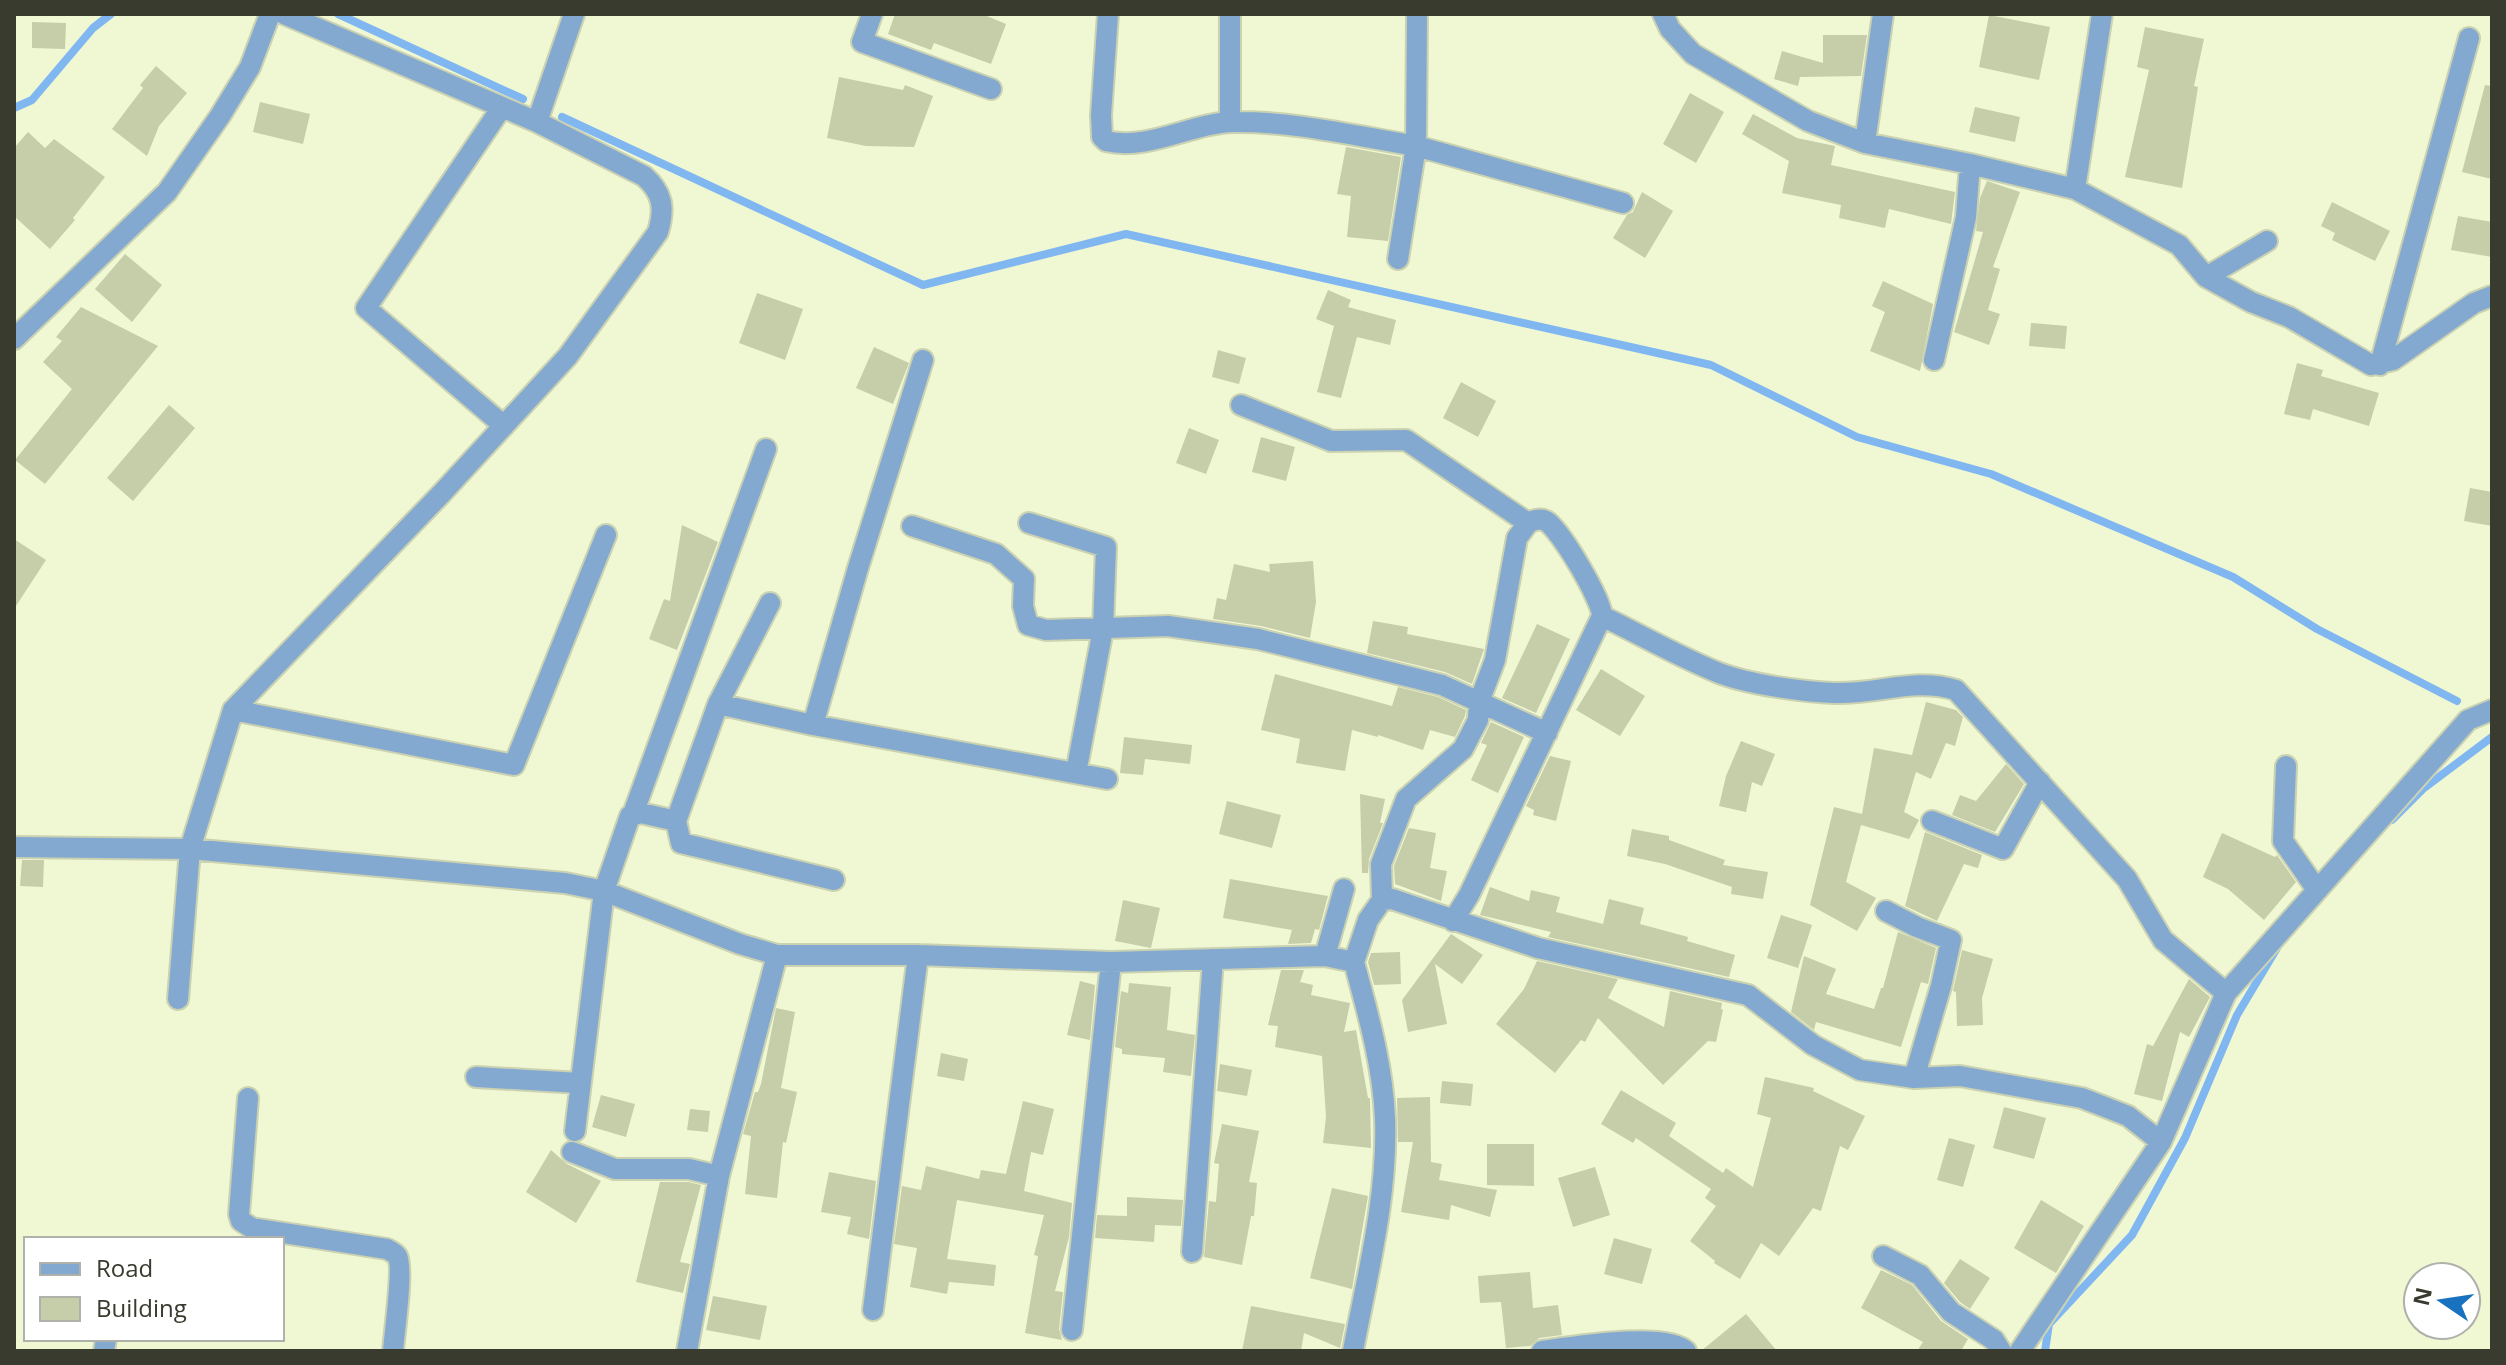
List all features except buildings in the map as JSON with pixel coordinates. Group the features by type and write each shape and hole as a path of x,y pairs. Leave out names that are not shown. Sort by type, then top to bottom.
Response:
{"street":[{"path":"14,339 167,192 250,67 270,14"},
{"path":"178,999 190,849 233,710 568,356 658,232 663,214 657,187 644,176 537,122 284,14"},
{"path":"537,122 574,14"},
{"path":"872,14 862,42 991,89"},
{"path":"1108,14 1101,115 1102,137 1106,141 1136,143 1230,122 1302,126 1416,146 1623,203"},
{"path":"1230,14 1230,122"},
{"path":"1398,259 1416,146 1417,14"},
{"path":"1663,14 1670,29 1693,54 1808,121 1865,143 2075,189 2179,245 2206,277 2251,302 2289,317 2371,365 2393,360 2474,303 2492,296"},
{"path":"1865,143 1883,14"},
{"path":"2075,189 2102,14"},
{"path":"2380,365 2469,38"},
{"path":"502,107 366,308 504,426"},
{"path":"1934,360 1966,217 1970,164"},
{"path":"2206,277 2267,241"},
{"path":"813,725 923,360"},
{"path":"1241,405 1331,441 1406,440 1528,523"},
{"path":"575,1131 604,891 627,820 633,814 766,449"},
{"path":"1353,1351 1382,1183 1385,1119 1374,1036 1354,962 1368,920 1382,900 1381,864 1406,799 1463,749 1478,720 1479,702 1495,660 1517,538 1535,519 1549,522 1592,585 1602,608 1602,616 1469,895 1453,921"},
{"path":"1029,523 1106,547 1103,629 1076,773"},
{"path":"912,526 996,554 1024,579 1023,606 1028,625 1046,630 1168,626 1258,639 1442,685 1547,733"},
{"path":"233,710 514,765 606,535"},
{"path":"770,603 718,704 676,821 681,843 834,880"},
{"path":"1602,616 1721,674 1777,686 1837,694 1917,684 1941,685 1956,690 2127,879 2163,940 2226,993"},
{"path":"718,704 813,725 1107,779"},
{"path":"2020,1351 2161,1142 2226,993 2468,720 2492,710"},
{"path":"2286,766 2283,841 2317,890"},
{"path":"1932,821 2003,849 2040,782"},
{"path":"633,814 676,821"},
{"path":"14,847 190,849 549,881 604,891 740,944 777,955 918,955 1111,962 1325,956 1354,962"},
{"path":"1325,956 1344,889"},
{"path":"1382,900 1392,899 1538,948 1748,995 1813,1045 1860,1070 1914,1078 1960,1076 2082,1098 2128,1116 2161,1142"},
{"path":"1886,911 1951,940 1914,1078"},
{"path":"687,1351 719,1176 777,955"},
{"path":"873,1310 918,955"},
{"path":"1192,1252 1213,959"},
{"path":"1072,1330 1111,962"},
{"path":"476,1077 580,1083"},
{"path":"248,1098 241,1221 252,1228 387,1249 397,1256 400,1270 393,1351"},
{"path":"572,1152 615,1169 689,1169 719,1176"},
{"path":"1883,1256 1920,1275 1951,1312 1994,1340 2001,1351"},
{"path":"1542,1351 1614,1342 1659,1342 1680,1345 1686,1351"}],"waterway":[{"path":"14,108 32,100 93,28 111,14"},
{"path":"338,14 523,99"},
{"path":"562,117 923,285 1126,234 1711,365 1857,437 1991,474 2233,577 2317,629 2457,701"},
{"path":"2392,820 2424,788 2492,737"},
{"path":"2045,1351 2049,1324 2132,1235 2185,1138 2237,1015 2277,948"}]}
